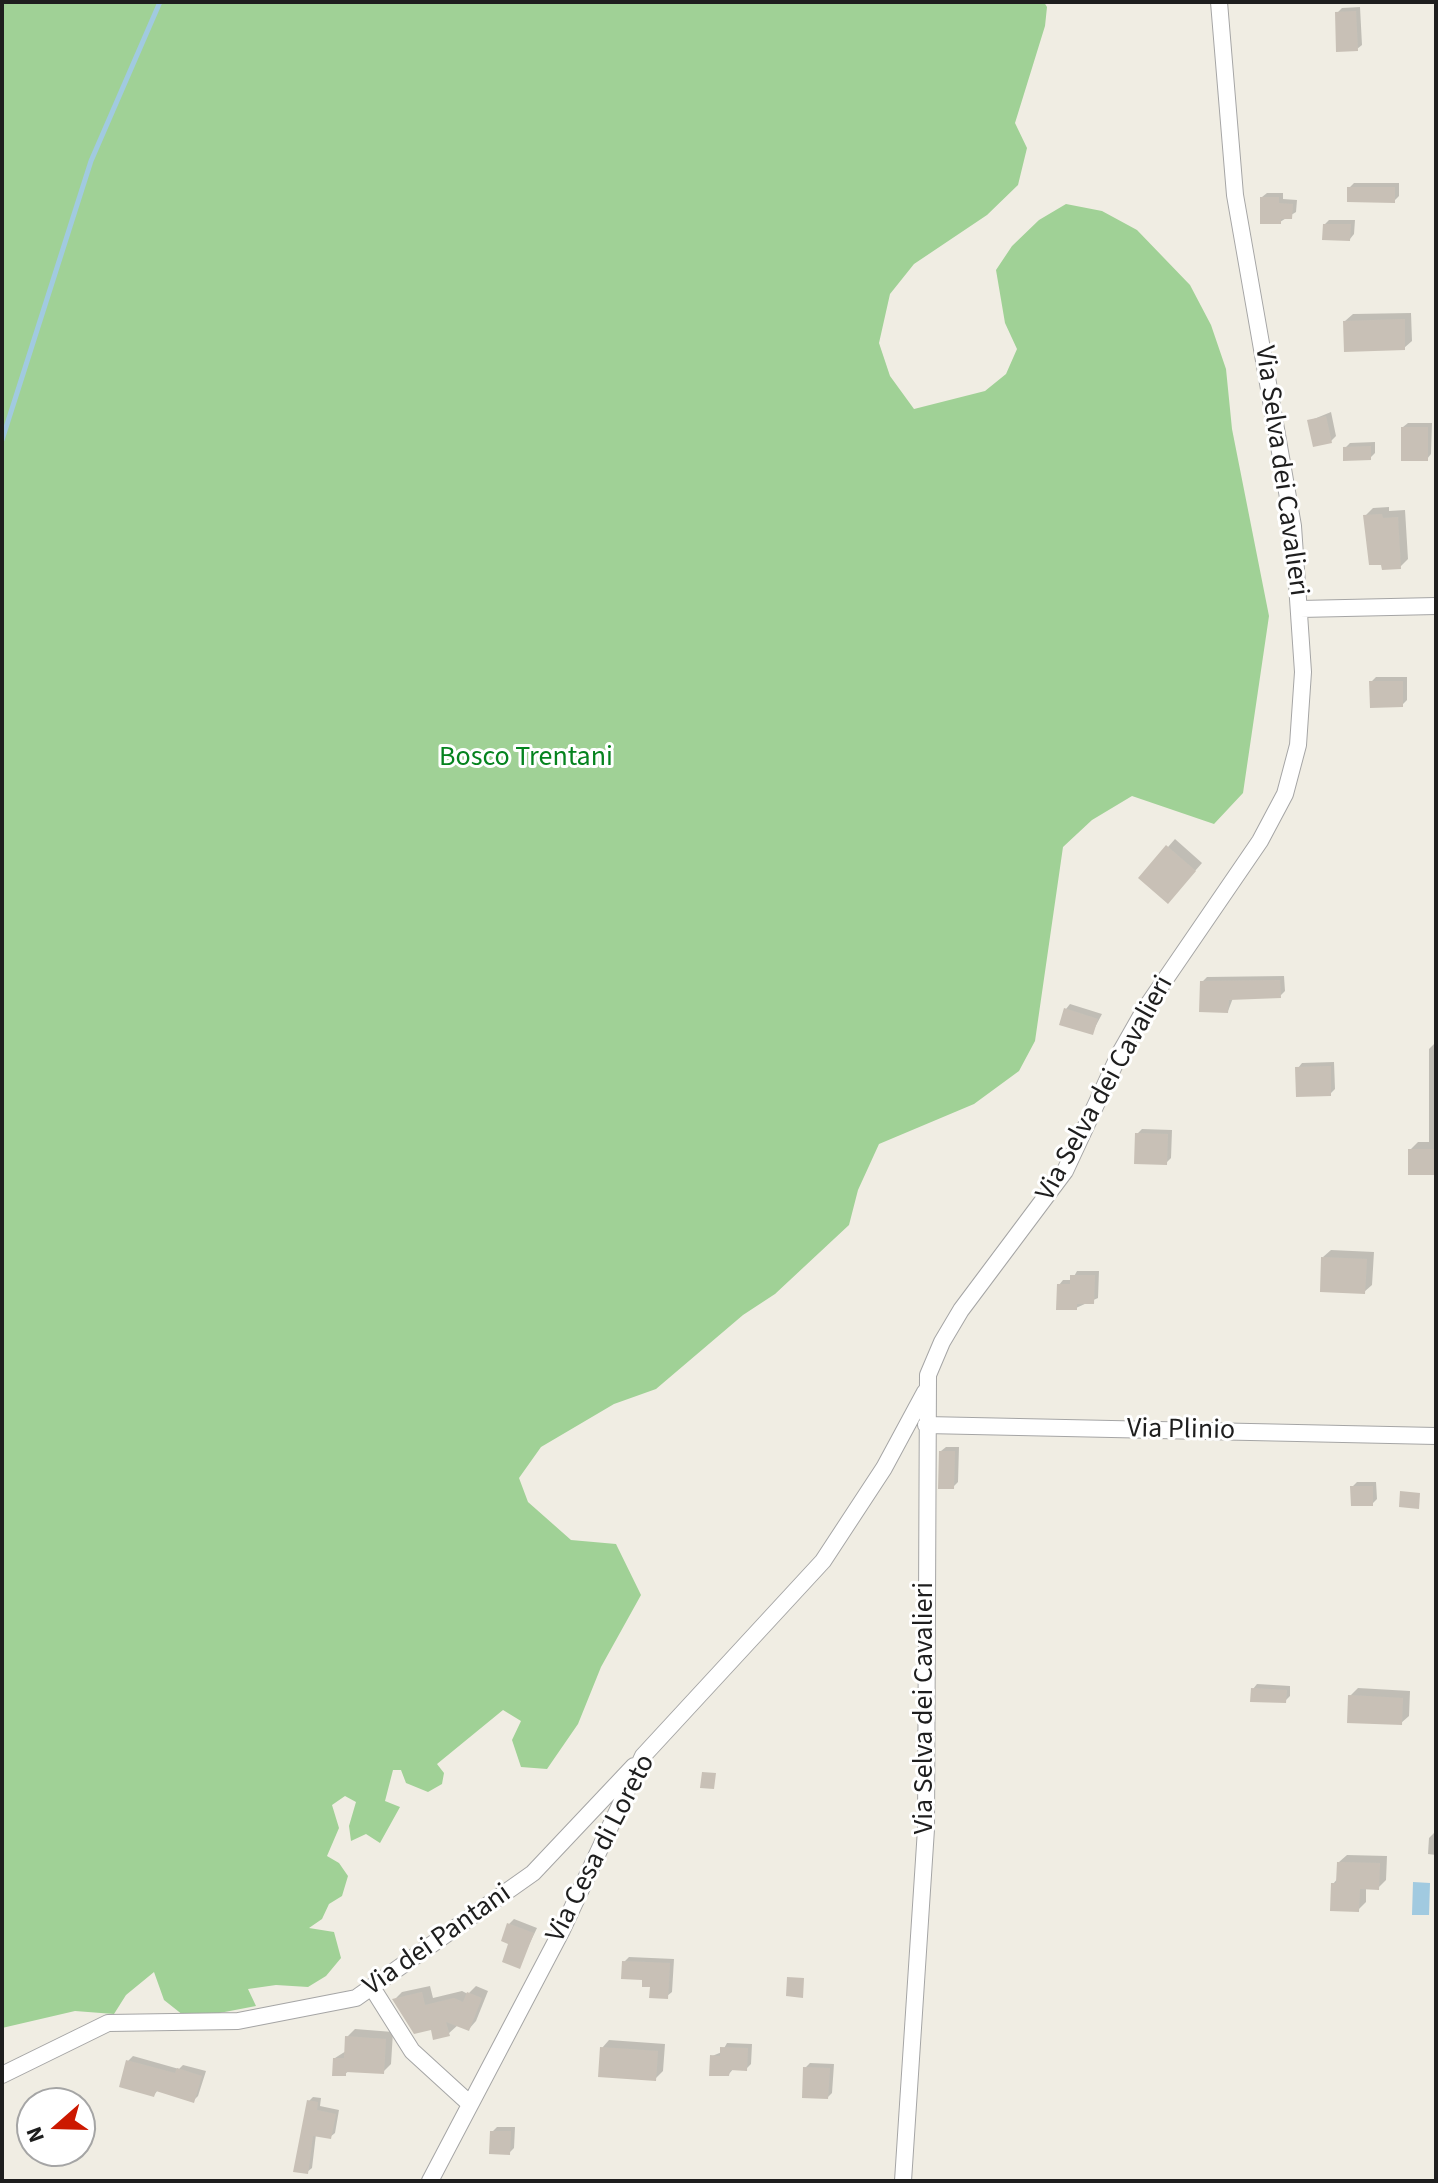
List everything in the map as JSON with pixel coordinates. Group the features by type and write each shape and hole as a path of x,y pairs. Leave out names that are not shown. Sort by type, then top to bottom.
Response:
{"street":[{"name":"Via Selva dei Cavalieri","path":"903,2181 925,1843 926,1390 934,1358 951,1325 1054,1188 1132,1030 1260,841 1293,769 1300,733 1300,609 1283,454 1235,195 1219,2"},
{"path":"1300,609 1436,606"},
{"name":"Via Cesa di Loreto","path":"430,2181 583,1889 643,1756 823,1561 884,1468 926,1390"},
{"name":"Via Plinio","path":"926,1425 1436,1436"},
{"name":"Via dei Pantani","path":"2,2075 100,2025 126,2021 179,2024 253,2019 339,2004 373,1989 422,1949 533,1873 643,1756"},
{"path":"373,1989 412,2051 470,2104"}],"green space":[{"name":"Bosco Trentani","path":"2,2 1044,2 1047,7 1045,26 1015,123 1027,148 1018,185 987,215 914,264 890,294 879,343 890,376 914,409 985,391 1006,374 1017,349 1005,323 996,270 1012,246 1039,220 1066,204 1102,211 1137,230 1190,285 1211,325 1226,369 1232,429 1269,616 1243,793 1214,824 1132,796 1092,820 1063,847 1035,1041 1019,1071 974,1104 879,1144 858,1190 849,1225 775,1294 743,1315 656,1389 614,1404 541,1447 519,1478 528,1502 571,1540 616,1544 641,1595 601,1667 578,1724 547,1769 521,1767 512,1740 521,1721 503,1710 437,1764 444,1773 442,1784 428,1792 406,1783 401,1770 393,1770 385,1801 400,1807 380,1843 366,1834 351,1841 349,1826 356,1802 345,1796 332,1805 339,1828 327,1856 339,1863 348,1876 342,1896 329,1904 322,1919 309,1928 334,1932 341,1958 326,1976 308,1987 276,1985 248,1989 256,2006 188,2019 164,2000 154,1972 126,1995 114,2014 75,2011 2,2028"}],"water":[{"path":"1413,1882 1430,1883 1429,1915 1412,1915"}],"building":[{"path":"1356,11 1358,51 1336,52 1335,12"},
{"path":"1347,187 1395,187 1395,203 1347,202"},
{"path":"1260,197 1279,197 1279,203 1293,204 1292,219 1281,219 1281,224 1260,224"},
{"path":"1323,224 1351,224 1350,241 1322,240"},
{"path":"1405,319 1405,350 1344,352 1343,321"},
{"path":"1326,416 1332,443 1313,447 1307,420"},
{"path":"1401,427 1428,427 1428,461 1401,461"},
{"path":"1371,446 1371,460 1343,461 1343,447"},
{"path":"1382,514 1383,518 1398,517 1401,569 1382,570 1381,565 1369,565 1363,515"},
{"path":"1369,681 1403,681 1403,707 1370,708"},
{"path":"1166,845 1196,871 1168,904 1138,878"},
{"path":"1280,980 1281,998 1229,1000 1228,1013 1199,1012 1200,981"},
{"path":"1064,1008 1098,1019 1093,1035 1059,1025"},
{"path":"1331,1066 1331,1096 1296,1097 1295,1067"},
{"path":"1135,1133 1168,1134 1167,1165 1134,1164"},
{"path":"1408,1149 1436,1149 1436,1175 1408,1175"},
{"path":"1321,1257 1367,1259 1365,1294 1320,1292"},
{"path":"1070,1275 1095,1275 1094,1304 1077,1304 1077,1310 1056,1310 1057,1284 1070,1284"},
{"path":"939,1451 955,1451 954,1489 938,1489"},
{"path":"1350,1486 1373,1486 1373,1506 1351,1506"},
{"path":"1400,1491 1420,1493 1419,1509 1399,1507"},
{"path":"1251,1688 1287,1690 1286,1703 1250,1702"},
{"path":"1348,1695 1403,1698 1402,1725 1347,1723"},
{"path":"702,1772 716,1773 714,1789 700,1788"},
{"path":"1337,1862 1380,1863 1379,1890 1360,1889 1359,1912 1330,1911 1331,1883 1336,1883"},
{"path":"507,1923 534,1933 520,1969 502,1962 508,1944 501,1941"},
{"path":"622,1961 670,1963 668,1999 649,1998 650,1987 642,1987 642,1980 621,1979"},
{"path":"787,1977 804,1978 803,1998 786,1996"},
{"path":"422,1992 425,2005 454,1998 463,2002 467,1992 482,1998 469,2031 446,2022 450,2036 433,2040 431,2030 414,2034 392,1999"},
{"path":"345,2036 386,2039 384,2074 346,2072 346,2076 332,2076 333,2058 344,2058"},
{"path":"600,2047 658,2051 656,2081 598,2077"},
{"path":"720,2047 748,2048 747,2071 730,2070 729,2076 709,2076 710,2055 720,2056"},
{"path":"126,2060 175,2073 177,2068 202,2076 194,2103 156,2091 154,2097 119,2087"},
{"path":"803,2067 830,2068 828,2099 802,2098"},
{"path":"307,2100 318,2102 317,2110 336,2114 331,2139 313,2136 308,2174 293,2172"},
{"path":"490,2131 511,2131 510,2155 489,2154"}],"waterway":[{"path":"2,440 91,161 160,2"}]}
